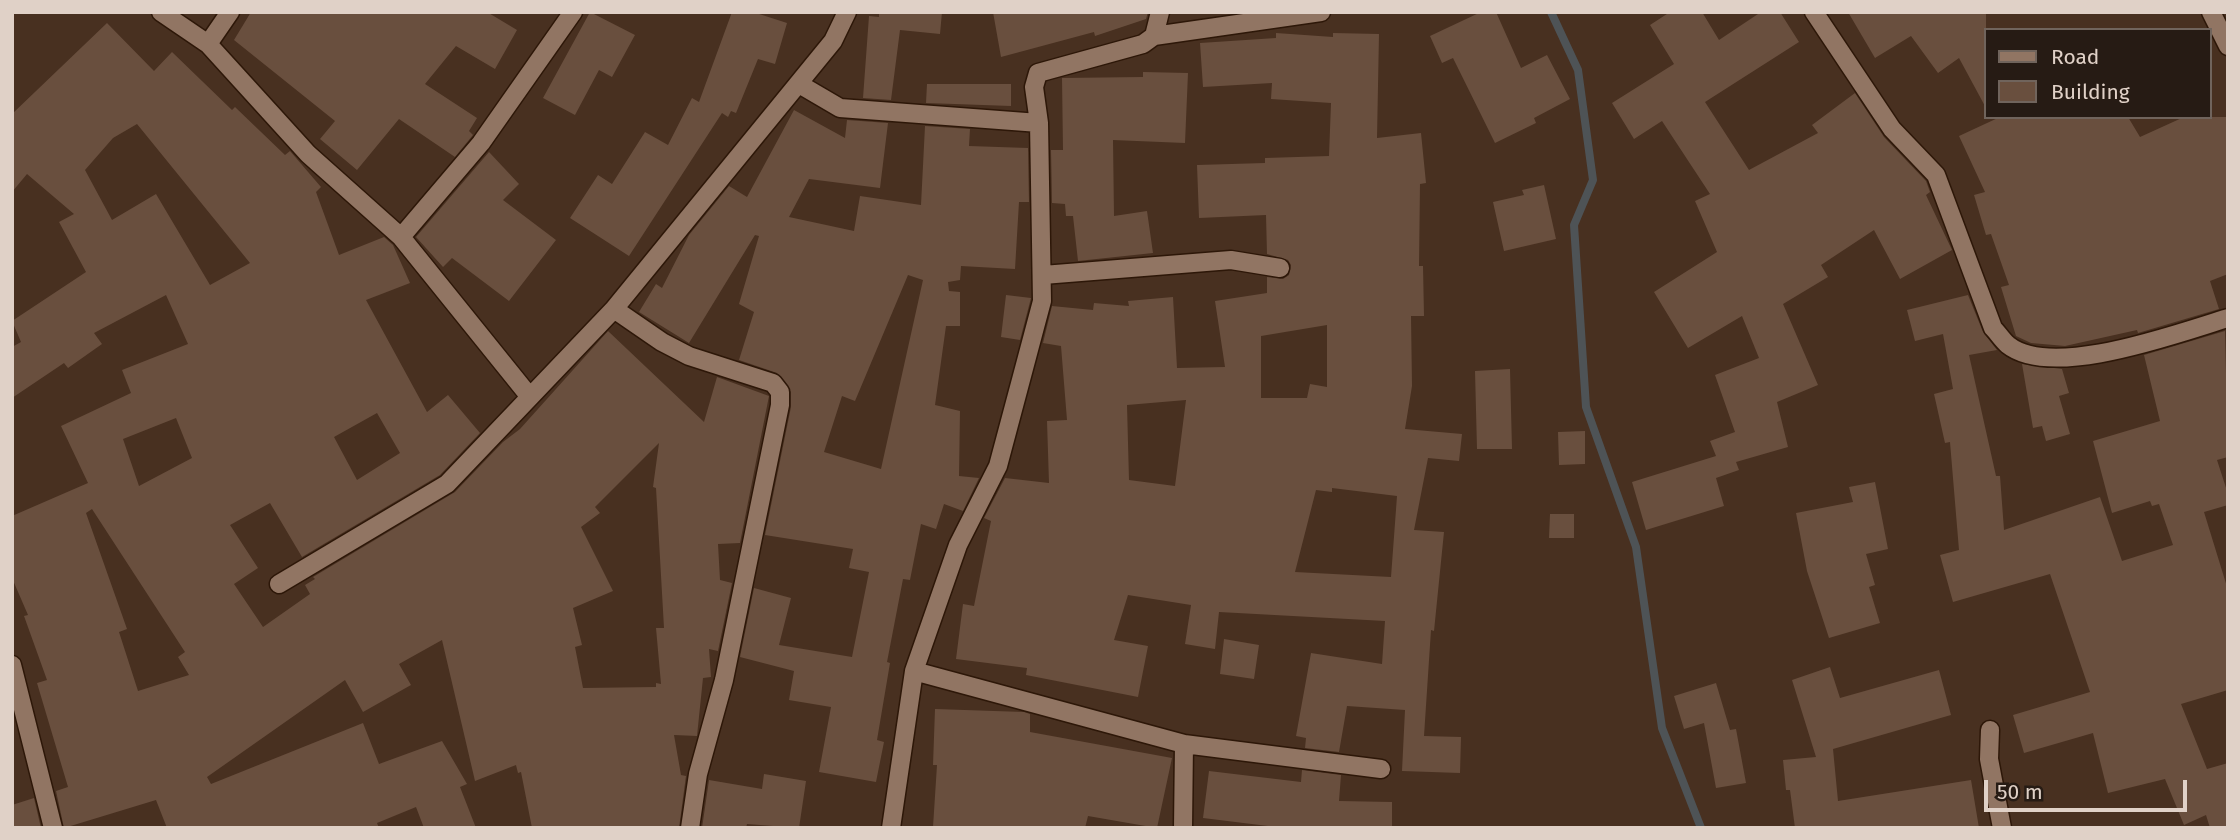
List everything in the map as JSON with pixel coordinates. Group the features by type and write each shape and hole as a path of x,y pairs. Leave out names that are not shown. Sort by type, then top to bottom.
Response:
{"street":[{"path":"160,12 208,44 309,154 401,237 530,397"},
{"path":"208,44 230,12"},
{"path":"401,237 481,143 573,12"},
{"path":"279,584 447,484 614,309 833,41 847,12"},
{"path":"1154,36 1160,12"},
{"path":"891,828 914,671 958,545 998,466 1042,301 1039,122 1034,87 1038,74 1143,44 1154,36 1321,12"},
{"path":"1814,12 1892,129 1936,175 1993,328 2008,345 2031,354 2064,358 2130,347 2228,318"},
{"path":"2211,12 2228,46"},
{"path":"799,84 840,108 1039,122"},
{"path":"1043,275 1231,261 1280,268"},
{"path":"614,309 662,342 689,356 773,383 780,391 774,437 724,680 698,774 690,828"},
{"path":"12,664 53,828"},
{"path":"914,671 1184,744 1381,769"},
{"path":"1990,730 1989,759 2002,828"},
{"path":"1183,828 1184,744"}],"building":[{"path":"251,12 487,12 517,30 495,69 456,46 425,84 477,118 469,131 473,135 455,157 399,119 357,170 320,139 335,121 234,40"},
{"path":"590,12 635,35 612,77 599,70 575,115 543,98"},
{"path":"732,12 753,12 787,23 775,64 758,59 736,113 731,111 728,117 722,113 629,256 570,218 598,175 612,184 645,132 668,145 692,98 699,102"},
{"path":"879,12 942,12 940,34 900,30 891,100 863,98 869,16 879,17"},
{"path":"993,12 1148,12 1146,19 1095,36 1094,32 1001,57"},
{"path":"1481,12 1496,12 1521,68 1547,55 1570,99 1534,118 1536,123 1495,143 1453,58 1442,63 1430,36"},
{"path":"1670,12 1702,12 1719,40 1761,12 1780,12 1799,42 1705,102 1749,170 1818,133 1812,125 1855,93 1884,137 1926,181 1930,192 1926,195 1952,250 1900,279 1874,230 1821,265 1828,277 1783,304 1818,385 1777,402 1788,447 1736,462 1739,470 1716,478 1724,506 1646,530 1632,482 1716,456 1710,441 1735,432 1715,375 1759,358 1742,316 1688,348 1654,292 1717,252 1695,201 1710,194 1662,121 1634,139 1612,103 1674,64 1650,25"},
{"path":"1848,12 1986,12 1984,104 1959,58 1938,73 1911,36 1875,58"},
{"path":"107,23 154,71 172,52 232,110 235,107 285,155 290,151 321,187 316,192 339,255 384,237 393,245 410,283 366,300 427,412 448,395 480,433 440,475 302,557 270,503 230,525 258,568 234,584 263,627 310,594 305,585 315,579 313,577 455,492 503,442 520,429 608,331 704,422 717,377 769,396 740,543 718,544 720,580 732,583 718,651 709,649 711,677 703,678 697,736 674,735 681,775 686,776 679,828 532,828 521,772 518,773 516,765 475,781 442,640 399,664 411,685 363,712 345,680 207,777 211,784 363,723 379,764 442,741 467,784 460,787 476,828 424,828 416,807 377,823 379,828 167,828 156,800 64,828 56,791 68,787 37,683 47,680 24,616 28,615 12,578 12,516 88,483 61,426 131,393 122,370 188,344 166,295 94,333 102,344 68,368 64,363 12,398 12,347 21,342 12,321 86,272 59,222 74,214 27,174 12,192 12,114","holes":["137,124 250,263 210,285 156,194 112,220 85,170 113,138","377,413 400,453 357,480 334,437","176,418 192,458 139,486 123,439","659,443 653,487 656,488 664,628 656,628 661,684 656,683 656,687 583,688 575,647 582,645 573,608 613,591 581,527 600,513 595,507","92,509 185,652 178,657 189,675 138,691 119,632 127,629 86,513"]},
{"path":"1276,33 1333,37 1333,33 1379,34 1377,138 1421,133 1426,183 1420,184 1419,266 1423,266 1424,316 1411,316 1412,386 1405,429 1462,434 1459,461 1428,458 1414,530 1444,532 1434,631 1431,630 1424,736 1461,737 1460,773 1402,771 1405,710 1347,706 1339,752 1305,748 1306,738 1296,736 1311,653 1382,664 1385,621 1219,612 1215,649 1185,644 1191,605 1128,595 1114,640 1148,646 1138,697 1026,675 1027,668 956,659 963,604 974,606 991,521 984,518 1005,478 1049,483 1047,421 1067,420 1061,346 1043,343 1052,306 1093,310 1094,303 1129,306 1128,301 1173,297 1177,368 1225,367 1215,301 1267,293 1267,277 1283,279 1289,275 1291,265 1288,260 1267,254 1266,215 1199,218 1197,165 1265,163 1265,158 1329,156 1331,103 1271,99 1272,83 1203,87 1200,43 1276,38","holes":["1327,325 1327,387 1310,384 1307,398 1261,398 1261,336","1186,400 1175,486 1129,480 1127,405","1332,488 1397,496 1391,577 1295,572 1316,490 1332,492"]},
{"path":"1143,72 1188,73 1185,143 1113,140 1114,216 1147,211 1153,253 1078,261 1073,216 1066,216 1065,204 1052,203 1051,150 1063,150 1062,78 1143,77"},
{"path":"927,84 1011,84 1011,106 926,103"},
{"path":"794,110 845,138 847,120 888,123 880,188 809,179 789,217 854,231 860,196 921,205 925,126 970,129 969,146 1028,148 1029,202 1019,202 1015,269 961,266 960,280 948,282 949,291 960,292 960,326 946,326 935,405 960,411 959,476 979,478 963,511 944,504 936,529 921,524 910,580 903,579 887,662 890,663 877,740 884,742 876,782 819,772 831,707 789,700 794,671 740,657 754,588 791,598 779,645 852,657 869,572 849,568 853,549 765,535 791,407 791,392 777,373 739,360 754,312 739,304 759,236 755,235 689,343 639,312 656,284 662,288 689,235 729,186 747,197","holes":["908,275 923,280 881,469 824,452 842,396 855,401"]},
{"path":"2228,117 2228,274 2210,281 2219,309 2138,333 2137,330 2065,346 2031,343 2016,336 2001,287 2009,285 1991,234 1986,235 1974,195 1985,192 1959,136 1996,119 2129,119 2140,137 2180,119"},
{"path":"489,152 519,184 503,200 556,240 509,301 452,258 443,267 416,237"},
{"path":"1544,185 1556,239 1504,251 1493,202 1524,195 1522,190"},
{"path":"1006,295 1031,298 1020,340 1001,337"},
{"path":"1968,295 1983,332 1997,350 1969,355 1996,476 2000,476 2004,530 2100,497 2122,561 2173,545 2159,504 2152,506 2150,501 2112,513 2093,441 2160,421 2144,355 2225,331 2228,457 2217,460 2228,494 2228,505 2204,512 2228,590 2228,690 2181,704 2207,769 2228,763 2228,828 2210,828 2206,815 2184,825 2165,779 2108,793 2093,733 2024,753 2013,715 2090,692 2050,574 1953,602 1940,555 1959,550 1950,442 1945,443 1934,394 1953,389 1943,334 1915,341 1907,310"},
{"path":"2022,364 2062,369 2069,393 2059,396 2070,434 2046,441 2042,426 2033,428"},
{"path":"1510,369 1512,449 1477,449 1475,371"},
{"path":"1585,431 1585,464 1559,465 1558,432"},
{"path":"1875,482 1888,549 1866,554 1875,585 1869,587 1880,623 1829,638 1807,571 1796,513 1853,502 1849,487"},
{"path":"1550,514 1574,514 1574,538 1549,538"},
{"path":"1224,639 1259,645 1254,679 1220,674"},
{"path":"1830,667 1840,698 1939,670 1951,715 1833,749 1838,801 1971,780 1979,828 1795,828 1790,790 1786,790 1783,760 1816,757 1792,680"},
{"path":"1716,683 1730,730 1736,729 1746,783 1716,788 1704,723 1684,729 1674,696"},
{"path":"935,709 1024,712 1030,714 1030,732 1172,758 1157,828 1088,816 1085,828 933,827 937,765 933,765"},
{"path":"1302,770 1341,775 1339,801 1392,802 1392,828 1284,828 1203,818 1209,771 1301,782"},
{"path":"764,774 806,781 799,828 747,824 746,828 702,828 709,780 762,789"},
{"path":"34,798 41,828 12,828 12,805"}],"waterway":[{"path":"1551,12 1578,70 1593,180 1574,225 1586,407 1636,547 1662,728 1701,828"}]}
